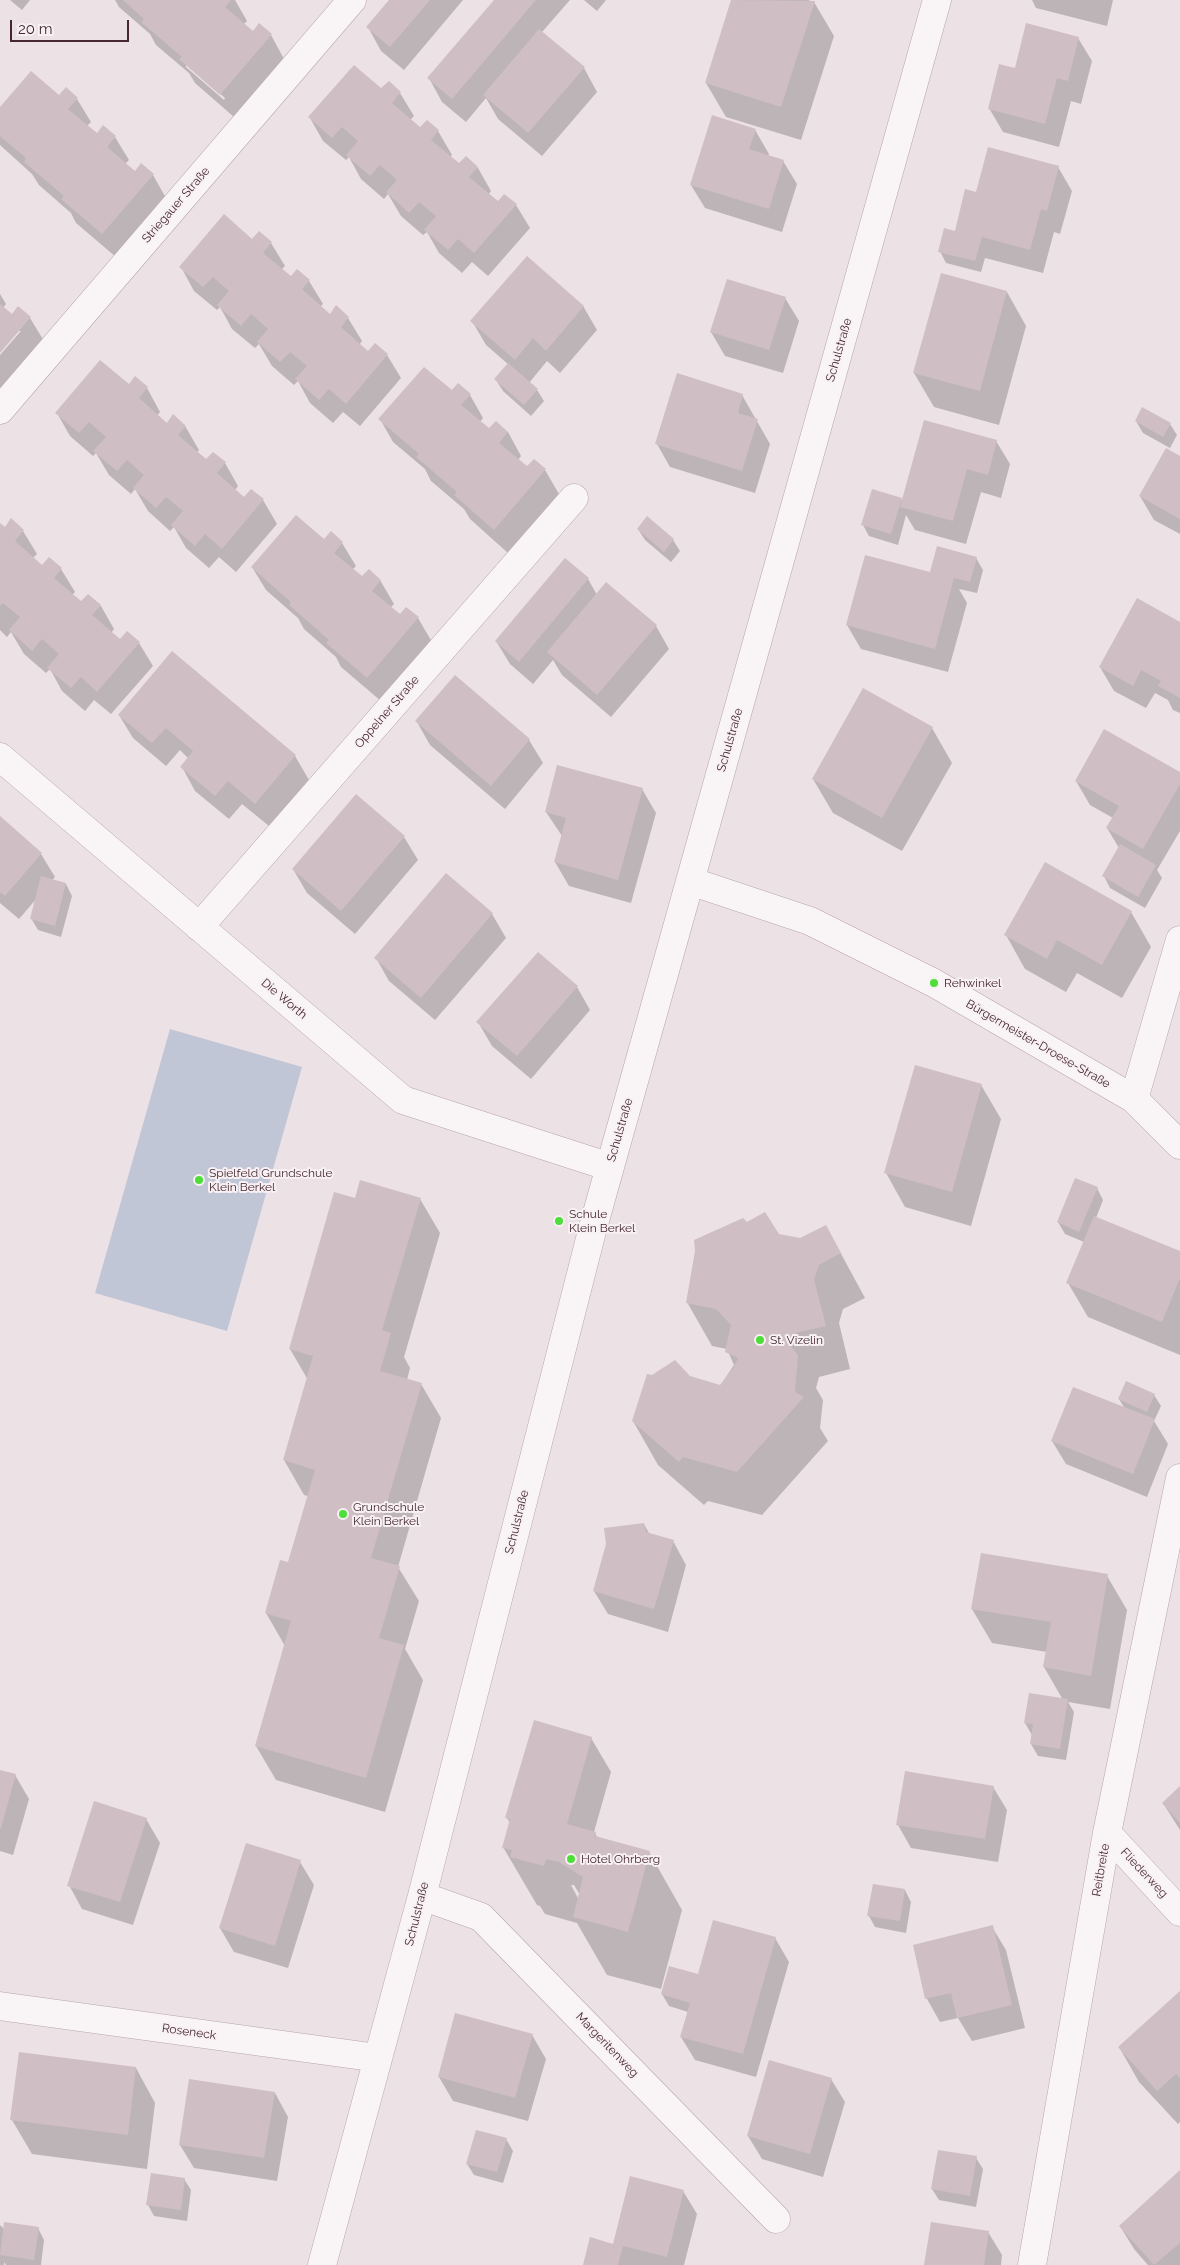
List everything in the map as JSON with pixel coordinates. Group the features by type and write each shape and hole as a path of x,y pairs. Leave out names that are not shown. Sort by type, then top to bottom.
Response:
{"street":[{"name":"Striegauer Straße","path":"0,410 352,0"},
{"name":"Schulstraße","path":"322,2265 422,1896 610,1167 937,0"},
{"name":"Oppelner Straße","path":"199,927 574,498"},
{"name":"Die Worth","path":"0,757 403,1100 610,1167"},
{"name":"Bürgermeister-Droese-Straße","path":"690,882 810,921 934,983 1134,1099 1180,1145"},
{"path":"1134,1099 1180,940"},
{"name":"Reitbreite","path":"1032,2265 1107,1833 1180,1478"},
{"name":"Fliederweg","path":"1107,1833 1180,1912"},
{"name":"Margeritenweg","path":"422,1896 481,1917 776,2219"},
{"name":"Roseneck","path":"0,2006 378,2058"}],"shaded area":[{"name":"Spielfeld Grundschule Klein Berkel","path":"170,1029 302,1067 227,1331 95,1293"}],"building":[{"path":"123,0 231,0 225,7 253,31 259,23 272,34 220,95 179,59 182,57 141,22 144,19"},
{"path":"389,0 430,0 390,47 366,27"},
{"path":"494,0 536,0 452,99 427,78"},
{"path":"731,0 815,1 781,107 705,83"},
{"path":"1026,23 1079,37 1068,81 1057,78 1045,124 988,109 999,64 1015,68"},
{"path":"539,29 585,67 528,133 483,95"},
{"path":"354,65 381,88 389,81 401,92 392,103 420,127 427,120 439,130 431,140 459,163 466,156 478,167 469,177 498,201 504,194 517,204 474,253 458,239 448,250 424,230 436,216 419,202 409,213 386,192 397,180 380,165 370,176 346,155 358,141 342,127 332,138 308,117"},
{"path":"31,71 59,95 66,87 78,98 68,109 97,133 103,125 116,136 107,147 135,171 141,163 154,174 102,234 61,199 64,196 24,162 26,158 0,136 0,107"},
{"path":"712,115 756,129 749,149 784,160 769,209 690,185"},
{"path":"988,147 1059,166 1047,211 1041,209 1030,250 982,237 975,261 938,252 944,228 955,231 965,189 976,192"},
{"path":"224,214 252,239 259,231 272,242 263,253 291,276 297,269 310,280 302,289 330,314 336,305 349,317 341,327 368,351 375,343 388,354 346,404 329,389 319,400 295,379 307,366 290,352 280,362 257,342 268,329 251,314 241,326 217,305 229,291 213,277 203,287 179,267"},
{"path":"527,256 584,306 546,351 533,338 515,360 470,321"},
{"path":"941,273 1007,291 980,391 913,373"},
{"path":"727,279 786,297 769,350 710,332"},
{"path":"0,304 12,314 18,306 31,317 0,353"},
{"path":"100,360 129,384 135,376 148,387 139,398 167,423 173,414 186,426 178,435 206,459 213,452 226,462 217,473 244,497 251,489 264,499 222,549 205,534 195,546 171,525 183,511 166,497 156,508 133,488 144,475 127,460 117,471 93,451 106,437 89,422 79,433 55,413"},
{"path":"508,363 538,389 524,405 494,379"},
{"path":"424,367 452,390 458,383 471,394 461,405 489,428 496,421 508,432 499,443 527,466 534,459 546,469 494,530 454,495 457,492 416,457 419,454 378,419"},
{"path":"677,373 743,394 738,413 758,419 742,471 655,444"},
{"path":"1142,407 1171,423 1163,437 1135,421"},
{"path":"924,420 997,440 988,475 967,469 953,521 900,507"},
{"path":"1166,448 1180,456 1180,519 1139,496"},
{"path":"872,489 902,498 891,534 861,525"},
{"path":"296,515 324,539 331,531 343,542 334,553 362,576 369,569 381,580 372,591 400,614 406,607 419,617 367,678 326,643 329,640 289,605 291,602 251,567"},
{"path":"647,516 674,539 664,552 637,529"},
{"path":"11,518 24,530 15,541 42,565 49,557 62,568 54,578 81,601 88,594 101,605 92,615 120,639 127,631 140,642 97,692 81,677 71,688 47,668 59,654 42,639 32,651 9,630 20,617 3,603 0,606 0,523 5,527"},
{"path":"937,546 977,557 970,582 954,578 935,649 846,625 865,555 930,572"},
{"path":"565,558 589,578 519,662 495,641"},
{"path":"606,582 657,625 597,695 547,652"},
{"path":"1137,598 1180,622 1180,698 1158,686 1161,681 1141,670 1133,686 1099,667"},
{"path":"172,651 296,755 255,804 228,781 215,796 180,767 193,751 166,728 152,743 118,715"},
{"path":"455,675 530,739 491,786 415,721"},
{"path":"863,688 933,727 882,818 812,779"},
{"path":"1104,729 1180,772 1180,784 1143,849 1106,828 1119,806 1075,781"},
{"path":"557,765 643,788 618,880 554,862 566,818 545,812"},
{"path":"356,794 405,836 341,911 292,869"},
{"path":"0,816 42,853 5,896 0,892"},
{"path":"1120,844 1156,865 1138,897 1102,876"},
{"path":"1045,862 1132,911 1102,965 1057,940 1047,959 1004,935"},
{"path":"446,873 493,913 421,998 374,958"},
{"path":"41,876 66,883 55,926 30,919"},
{"path":"538,952 578,986 517,1056 476,1022"},
{"path":"915,1065 982,1084 952,1192 884,1173"},
{"path":"1075,1178 1098,1187 1079,1232 1057,1222"},
{"name":"Grundschule Klein Berkel","path":"360,1180 421,1198 382,1330 391,1333 380,1371 422,1383 371,1558 400,1566 379,1638 404,1645 366,1778 255,1746 291,1621 265,1613 280,1560 288,1562 315,1470 283,1460 313,1356 289,1349 334,1192 355,1198"},
{"name":"St. Vizelin","path":"765,1212 779,1234 800,1238 826,1225 841,1253 819,1265 814,1279 826,1326 795,1333 791,1346 798,1355 795,1392 804,1397 737,1472 683,1457 679,1462 632,1421 647,1374 652,1375 675,1360 690,1376 720,1385 734,1367 738,1358 725,1352 731,1325 716,1309 686,1303 695,1251 694,1240 743,1218 747,1222"},
{"path":"1094,1216 1180,1251 1180,1278 1162,1322 1066,1283"},
{"path":"1126,1381 1155,1394 1147,1412 1118,1399"},
{"path":"1073,1387 1155,1419 1133,1474 1051,1441"},
{"path":"644,1523 646,1532 674,1540 654,1609 593,1591 606,1544 604,1528"},
{"path":"981,1553 1108,1574 1091,1676 1043,1667 1051,1622 971,1609"},
{"path":"1029,1693 1068,1699 1060,1749 1030,1744 1033,1724 1024,1723"},
{"path":"534,1720 592,1737 567,1824 596,1832 595,1836 650,1851 628,1932 573,1917 583,1877 559,1862 546,1859 544,1866 510,1857 512,1850 502,1848 510,1819 505,1818"},
{"path":"0,1770 16,1774 1,1828 0,1828"},
{"path":"905,1771 994,1786 985,1839 896,1825"},
{"path":"1180,1786 1180,1823 1162,1803"},
{"path":"94,1801 147,1818 120,1902 67,1886"},
{"path":"246,1843 301,1860 275,1946 219,1928"},
{"path":"873,1884 905,1889 900,1921 867,1916"},
{"path":"713,1920 776,1937 743,2054 680,2037 690,2003 661,1994 669,1966 698,1974"},
{"path":"993,1925 1012,2005 957,2018 951,1993 925,1999 913,1945"},
{"path":"1180,1991 1180,2078 1176,2074 1157,2091 1118,2047"},
{"path":"455,2013 533,2034 515,2098 438,2077"},
{"path":"19,2052 136,2067 128,2135 10,2120"},
{"path":"769,2060 832,2078 810,2154 747,2136"},
{"path":"189,2079 275,2092 264,2158 179,2145"},
{"path":"476,2130 507,2138 497,2172 466,2164"},
{"path":"938,2150 977,2156 970,2196 931,2189"},
{"path":"1180,2170 1180,2243 1154,2265 1119,2226"},
{"path":"151,2173 185,2178 181,2210 146,2205"},
{"path":"630,2176 684,2190 667,2257 623,2246 618,2265 583,2265 590,2237 613,2244"},
{"path":"4,2222 39,2227 34,2260 0,2255"},
{"path":"931,2222 989,2231 984,2265 924,2265"}],"place":[{"name":"Rehwinkel","path":"934,983"},
{"name":"Spielfeld Grundschule Klein Berkel","path":"199,1180"},
{"name":"Schule Klein Berkel","path":"559,1221"},
{"name":"St. Vizelin","path":"760,1340"},
{"name":"Grundschule Klein Berkel","path":"343,1514"},
{"name":"Hotel Ohrberg","path":"571,1859"}]}
